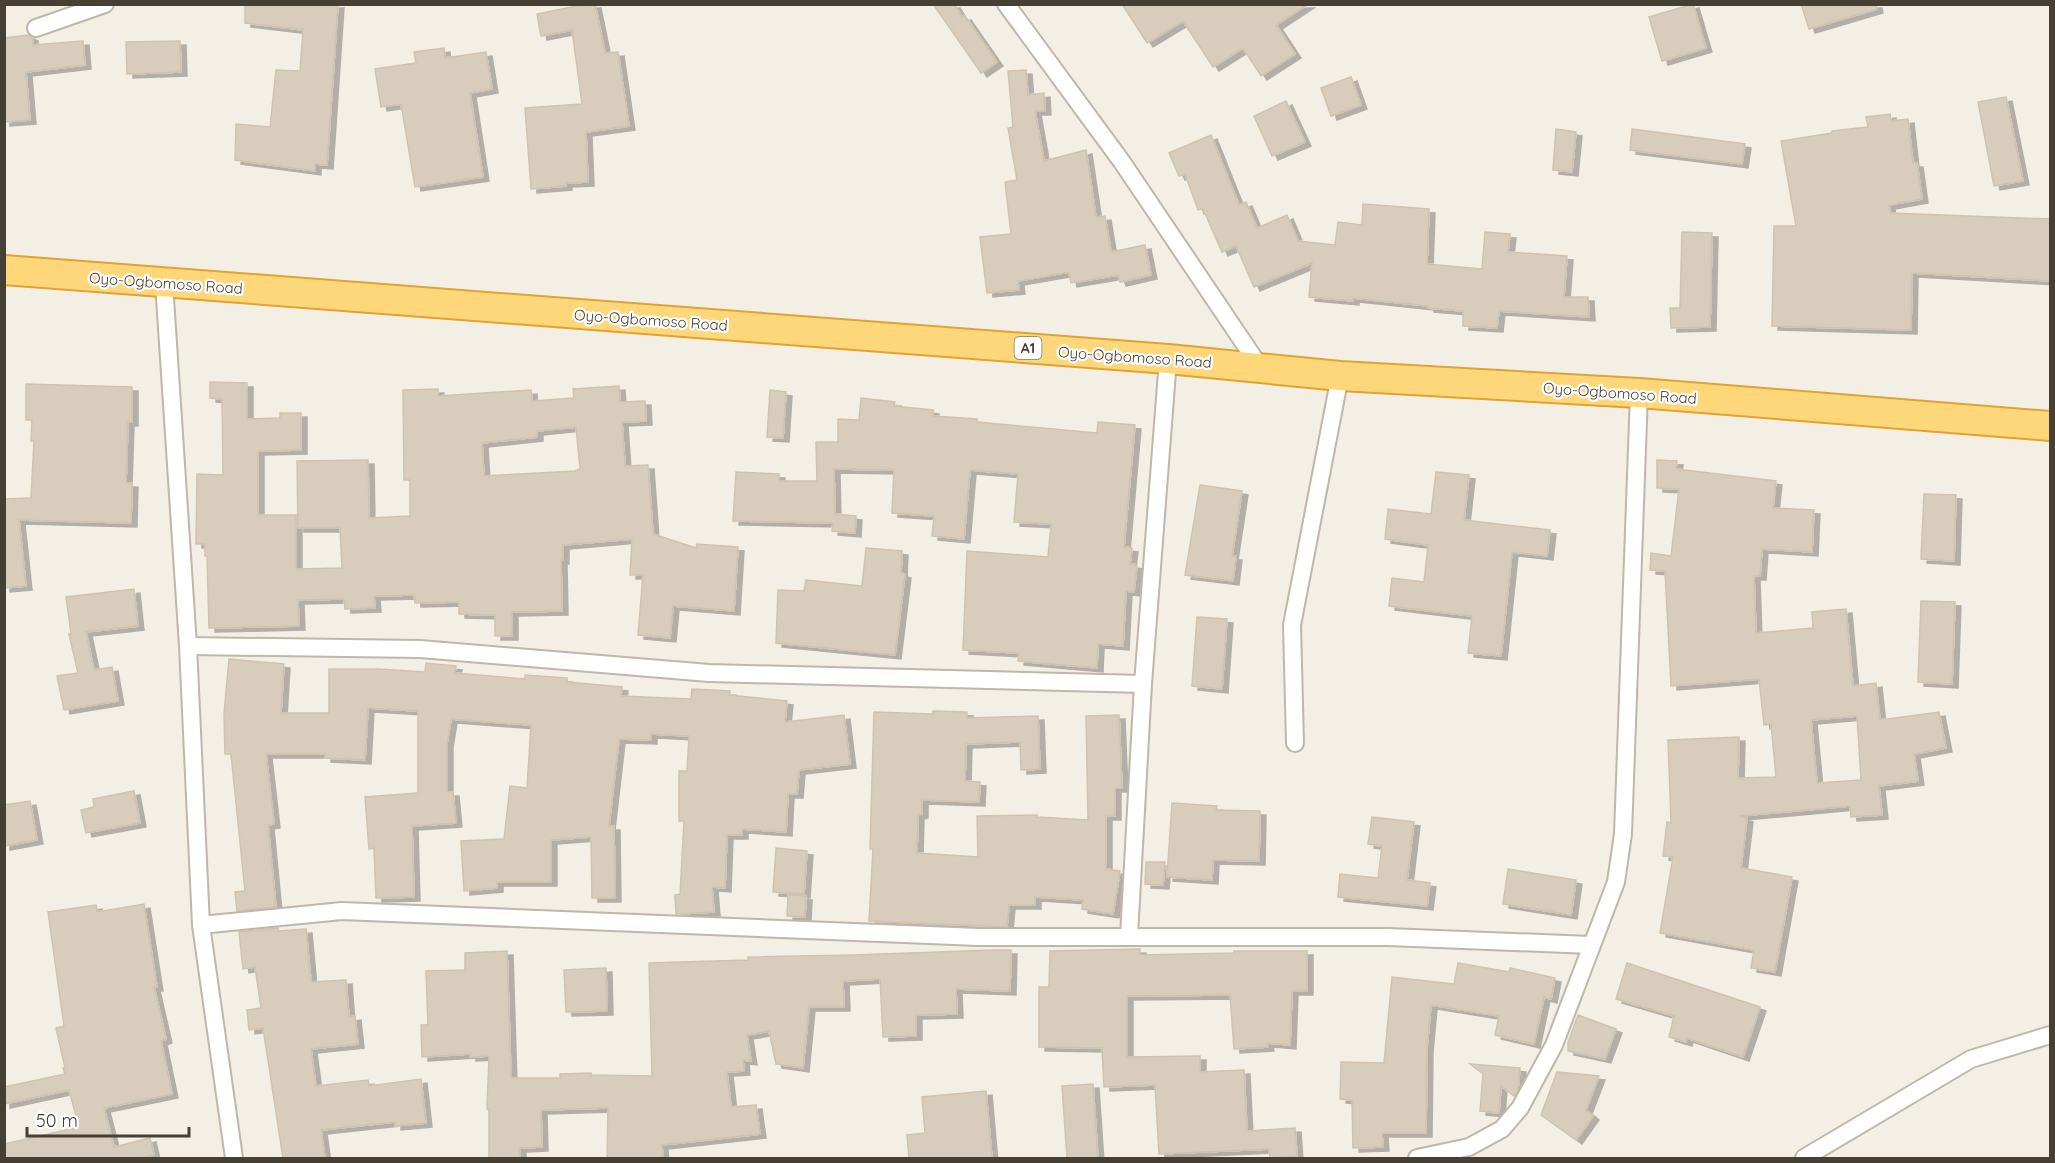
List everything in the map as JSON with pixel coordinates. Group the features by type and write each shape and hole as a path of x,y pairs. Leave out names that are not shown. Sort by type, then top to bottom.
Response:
{"highway":[{"name":"Oyo-Ogbomoso Road","path":"4,270 1168,359 1340,376 1639,393 2050,426"}],"street":[{"path":"36,28 105,4"},
{"path":"1006,4 1122,162 1260,367"},
{"path":"164,283 188,646 201,925 234,1158"},
{"path":"1129,936 1143,684 1168,359"},
{"path":"1295,743 1292,625 1340,376"},
{"path":"1417,1158 1469,1147 1502,1129 1520,1108 1554,1045 1616,882 1623,834 1639,393"},
{"path":"188,646 420,649 709,673 1143,684"},
{"path":"201,925 342,911 978,937 1388,937 1591,945"},
{"path":"1804,1158 1971,1059 2050,1035"}],"building":[{"path":"245,4 338,4 327,165 315,164 315,171 235,160 236,124 270,127 276,70 300,71 303,30 245,23"},
{"path":"595,4 605,53 618,52 629,126 586,132 588,182 531,189 525,108 582,104 572,30 541,36 537,14"},
{"path":"933,4 954,4 997,62 981,73"},
{"path":"1122,4 1308,4 1276,25 1295,54 1261,76 1243,48 1213,67 1183,21 1147,43"},
{"path":"1693,4 1706,48 1662,61 1649,17"},
{"path":"1801,4 1876,4 1877,9 1809,29"},
{"path":"28,35 32,37 33,45 83,41 85,65 26,72 30,120 4,122 4,38"},
{"path":"180,41 181,72 127,74 126,42"},
{"path":"444,48 445,58 486,52 492,89 470,93 483,177 415,187 401,104 381,107 375,69 416,63 414,52"},
{"path":"1026,70 1028,95 1044,93 1045,111 1035,111 1044,161 1086,150 1096,217 1105,216 1111,252 1145,245 1151,275 1120,282 1118,275 1071,283 1069,272 1018,281 1019,290 987,293 980,237 1011,234 1005,182 1017,180 1008,128 1013,127 1008,71"},
{"path":"1351,77 1361,105 1331,116 1321,88"},
{"path":"2006,97 2023,181 1994,186 1978,102"},
{"path":"1286,101 1305,142 1272,156 1254,116"},
{"path":"1890,114 1891,121 1908,119 1913,163 1917,163 1922,199 1889,205 1890,213 2050,219 2050,281 1912,273 1911,330 1772,326 1774,226 1796,226 1781,141 1868,127 1866,117"},
{"path":"1556,129 1576,132 1572,172 1553,170"},
{"path":"1632,129 1745,144 1742,164 1630,150"},
{"path":"1211,135 1239,205 1246,202 1257,228 1287,215 1298,241 1335,245 1338,222 1362,225 1363,204 1429,209 1427,264 1482,269 1485,232 1510,234 1508,252 1567,256 1564,297 1588,297 1589,317 1499,311 1497,328 1463,326 1463,311 1353,298 1353,301 1309,297 1312,263 1254,287 1236,246 1222,252 1203,209 1198,210 1185,174 1179,176 1169,153"},
{"path":"1682,232 1712,233 1710,327 1671,328 1670,308 1680,308"},
{"path":"210,382 247,383 247,419 280,418 280,413 301,413 301,450 258,451 258,515 296,515 296,569 342,568 340,528 298,528 297,461 368,460 369,518 410,516 410,480 404,480 403,390 438,389 438,396 531,390 532,401 574,398 573,389 619,386 620,402 645,401 646,421 622,422 625,466 648,465 653,534 696,548 697,544 738,547 734,611 673,606 670,638 638,635 643,575 630,575 632,539 563,545 562,611 512,612 512,636 495,636 495,615 459,614 459,602 415,603 414,595 374,596 375,608 345,609 344,599 298,600 299,626 209,628 207,556 205,556 205,544 196,544 197,474 223,475 222,399 210,398","holes":["576,427 580,469 484,476 482,443 537,437 537,431"]},
{"path":"26,384 132,387 132,422 128,422 126,483 132,483 131,523 19,520 26,586 4,588 4,499 31,498 34,441 31,441 32,420 26,420"},
{"path":"770,390 786,392 783,438 767,437"},
{"path":"861,398 895,402 894,406 933,410 933,416 977,419 977,422 1097,433 1098,422 1135,425 1124,547 1132,548 1130,564 1137,565 1134,592 1126,591 1123,646 1098,644 1097,668 1018,661 1019,653 963,650 967,551 1048,557 1051,524 1014,522 1018,474 970,470 964,539 932,536 934,516 892,513 894,470 834,469 835,514 856,516 855,533 832,531 833,523 733,521 736,472 779,474 779,481 817,481 816,442 838,442 838,419 859,420"},
{"path":"1657,460 1677,461 1676,469 1776,481 1773,508 1814,510 1812,552 1762,549 1760,576 1754,576 1756,633 1813,628 1812,612 1846,609 1853,686 1876,683 1880,720 1939,712 1946,748 1914,754 1918,781 1879,786 1882,815 1851,817 1850,806 1740,816 1747,818 1741,868 1792,877 1775,972 1751,968 1754,950 1660,933 1673,857 1663,856 1667,822 1671,823 1668,740 1739,737 1738,778 1776,777 1771,724 1764,725 1759,679 1671,686 1665,571 1650,570 1651,553 1671,556 1679,489 1657,488","holes":["1857,716 1861,780 1817,783 1811,720"]},
{"path":"1436,472 1469,475 1464,520 1550,530 1547,556 1512,552 1501,656 1468,653 1472,616 1389,606 1392,578 1424,582 1428,545 1385,539 1388,509 1431,514"},
{"path":"1200,485 1242,491 1232,556 1236,556 1233,581 1185,575"},
{"path":"1924,494 1956,495 1954,561 1921,559"},
{"path":"866,548 902,551 901,573 905,574 895,655 776,643 778,590 804,591 806,580 862,586"},
{"path":"134,589 138,626 86,632 94,670 112,667 118,701 64,710 57,676 78,673 69,634 71,634 66,597"},
{"path":"1921,601 1955,602 1952,684 1918,682"},
{"path":"1197,617 1227,619 1222,689 1192,686"},
{"path":"229,659 284,664 281,713 329,713 329,669 425,672 426,663 456,666 455,673 525,679 525,675 567,678 567,682 622,687 621,696 691,699 692,689 730,691 729,695 787,701 785,722 844,715 850,764 799,770 797,794 788,794 786,832 742,829 742,835 727,835 725,888 712,887 714,912 676,914 675,895 680,894 684,821 679,821 679,771 687,771 689,736 651,734 651,740 619,739 609,826 614,826 615,898 592,898 591,837 551,840 551,882 497,882 497,888 464,891 461,841 504,839 510,786 527,788 531,725 451,719 447,744 447,792 453,792 456,823 412,826 414,897 376,898 374,848 369,849 365,797 418,793 418,711 368,708 365,760 325,758 325,754 266,754 274,824 268,825 276,907 237,911 235,892 245,891 231,754 225,754 224,714"},
{"path":"933,711 967,712 967,718 1038,716 1040,769 1021,770 1020,742 966,744 965,781 980,782 979,802 922,800 922,814 918,815 917,853 978,857 977,816 1037,815 1037,817 1088,820 1086,716 1119,715 1122,788 1115,788 1115,816 1106,816 1106,869 1120,871 1113,914 1082,909 1083,900 1035,897 1035,905 1009,905 1007,927 869,921 873,849 870,849 874,712 933,714"},
{"path":"134,791 140,823 86,833 81,810 94,807 93,799"},
{"path":"30,801 37,840 4,846 4,805"},
{"path":"1172,803 1217,806 1216,810 1260,811 1259,861 1213,860 1212,880 1167,877"},
{"path":"1372,817 1414,822 1407,880 1430,883 1427,906 1338,897 1340,874 1378,878 1382,846 1368,844"},
{"path":"776,848 807,851 804,894 773,892"},
{"path":"1146,862 1165,862 1163,885 1145,884"},
{"path":"1508,869 1576,880 1571,915 1503,904"},
{"path":"788,895 806,896 805,917 787,916"},
{"path":"144,904 157,987 154,987 166,1039 161,1041 172,1094 104,1108 114,1147 150,1138 154,1155 139,1158 4,1158 4,1144 79,1127 69,1090 4,1104 4,1087 65,1074 56,1028 64,1026 48,912 96,905 97,912"},
{"path":"278,928 278,931 306,929 311,982 346,980 349,1017 355,1016 358,1044 311,1049 316,1086 368,1080 369,1086 421,1079 426,1123 395,1126 395,1122 321,1130 325,1158 283,1158 263,1028 249,1030 247,1010 261,1008 255,967 243,969 239,932"},
{"path":"1140,949 1140,955 1307,951 1307,991 1292,991 1290,1045 1267,1043 1268,1047 1234,1049 1230,995 1127,996 1127,1057 1200,1056 1200,1072 1244,1070 1247,1131 1295,1128 1297,1156 1270,1158 1269,1149 1159,1154 1155,1085 1104,1087 1102,1048 1039,1047 1039,987 1049,987 1050,951"},
{"path":"1011,950 1010,991 956,989 957,1014 916,1015 916,1036 883,1037 880,979 843,981 844,1007 809,1007 803,1068 776,1064 769,1031 747,1035 751,1061 743,1060 744,1071 727,1072 731,1107 756,1105 760,1134 662,1145 663,1158 607,1158 608,1108 541,1110 542,1147 520,1148 520,1158 489,1158 489,1109 487,1109 489,1056 470,1057 470,1054 422,1057 421,1025 428,1025 426,971 465,970 465,953 507,951 511,1078 560,1078 560,1074 591,1073 591,1075 652,1076 649,963 748,960 748,957"},
{"path":"1458,963 1509,972 1510,968 1555,978 1551,999 1544,997 1534,1044 1495,1035 1499,1016 1431,1005 1427,1048 1426,1133 1382,1133 1383,1147 1353,1148 1352,1100 1340,1099 1341,1062 1384,1063 1392,977 1454,984"},
{"path":"1627,963 1760,1007 1743,1057 1687,1038 1686,1042 1669,1037 1674,1016 1616,999"},
{"path":"606,968 607,1011 566,1012 564,970"},
{"path":"1578,1015 1616,1029 1605,1059 1568,1051 1568,1043"},
{"path":"1470,1064 1520,1068 1518,1090 1514,1096 1501,1086 1499,1113 1480,1111 1483,1074"},
{"path":"1557,1072 1599,1076 1586,1110 1593,1116 1576,1140 1541,1115"},
{"path":"1093,1084 1098,1158 1067,1158 1062,1086"},
{"path":"986,1091 992,1158 909,1158 907,1135 925,1133 922,1097"}]}
